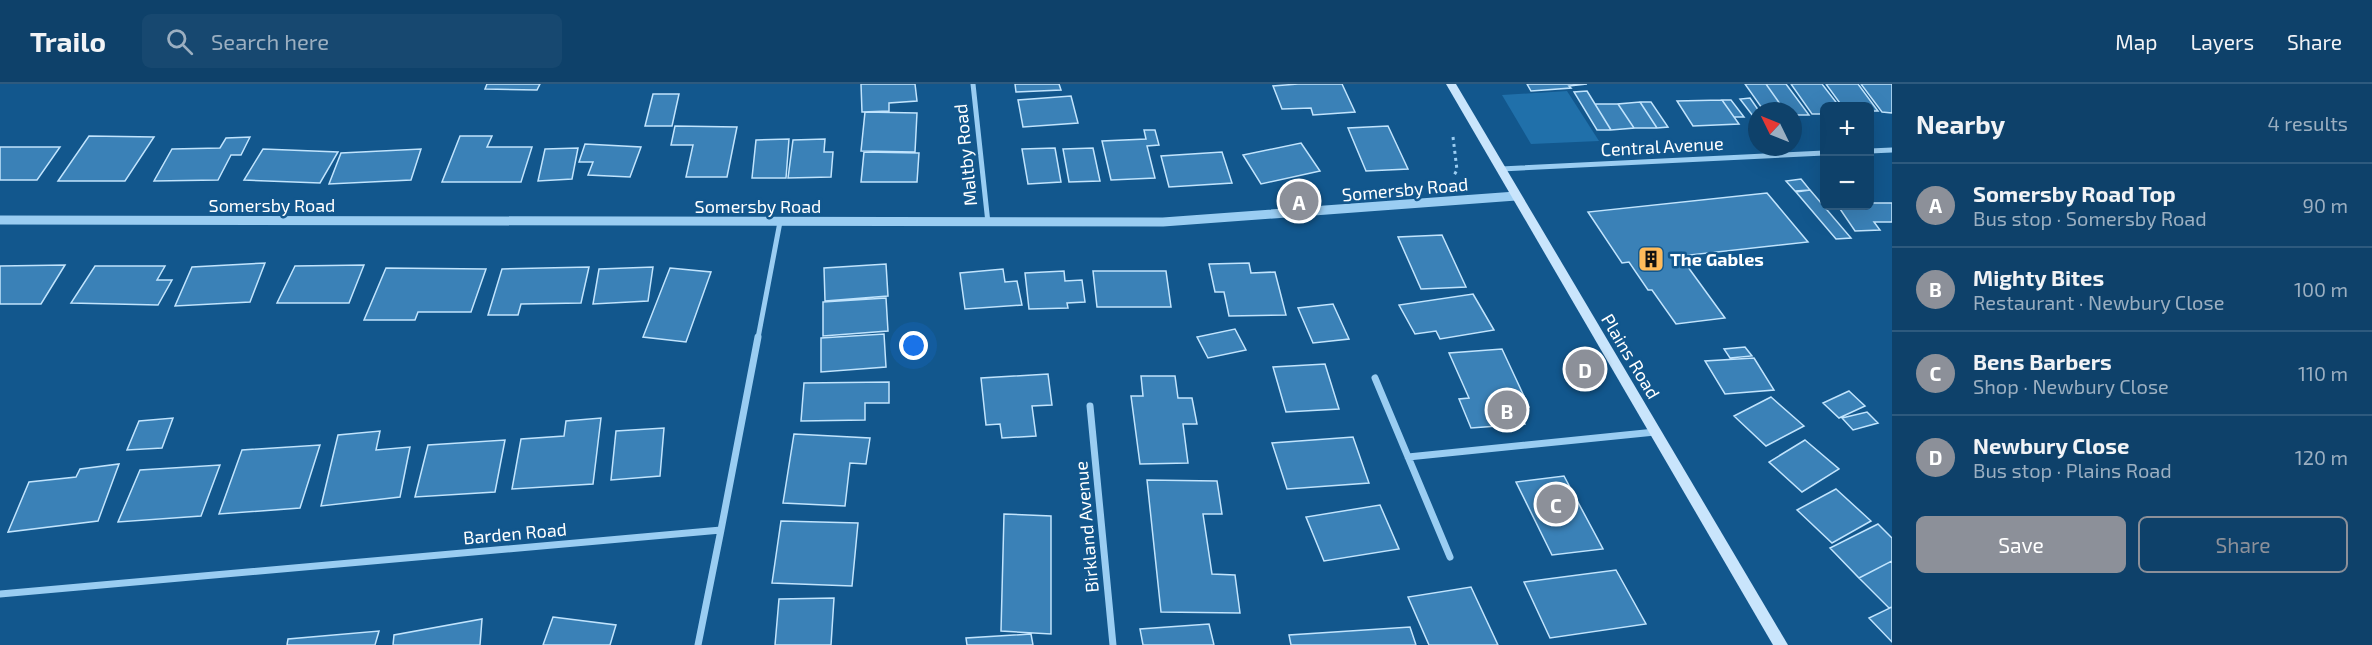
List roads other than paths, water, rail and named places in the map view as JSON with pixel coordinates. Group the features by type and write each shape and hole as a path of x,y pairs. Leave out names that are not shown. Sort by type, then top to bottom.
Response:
{"main road":[{"name":"Plains Road","path":"1451,84 1781,645"}],"street":[{"name":"Maltby Road","path":"973,84 988,223"},
{"path":"1874,151 1892,150"},
{"name":"Central Avenue","path":"1501,169 1820,153"},
{"name":"Somersby Road","path":"0,220 1163,222 1516,196"},
{"path":"698,645 780,222"},
{"path":"1375,378 1450,557"},
{"name":"Birkland Avenue","path":"1090,406 1113,645"},
{"path":"1408,457 1655,432"},
{"name":"Barden Road","path":"0,594 720,530"}],"place":[{"name":"Somersby Road Top","path":"1299,201"},
{"name":"The Gables","path":"1651,259"},
{"name":"Newbury Close","path":"1585,369"},
{"name":"Mighty Bites","path":"1507,410"},
{"name":"Bens Barbers","path":"1556,504"}]}
